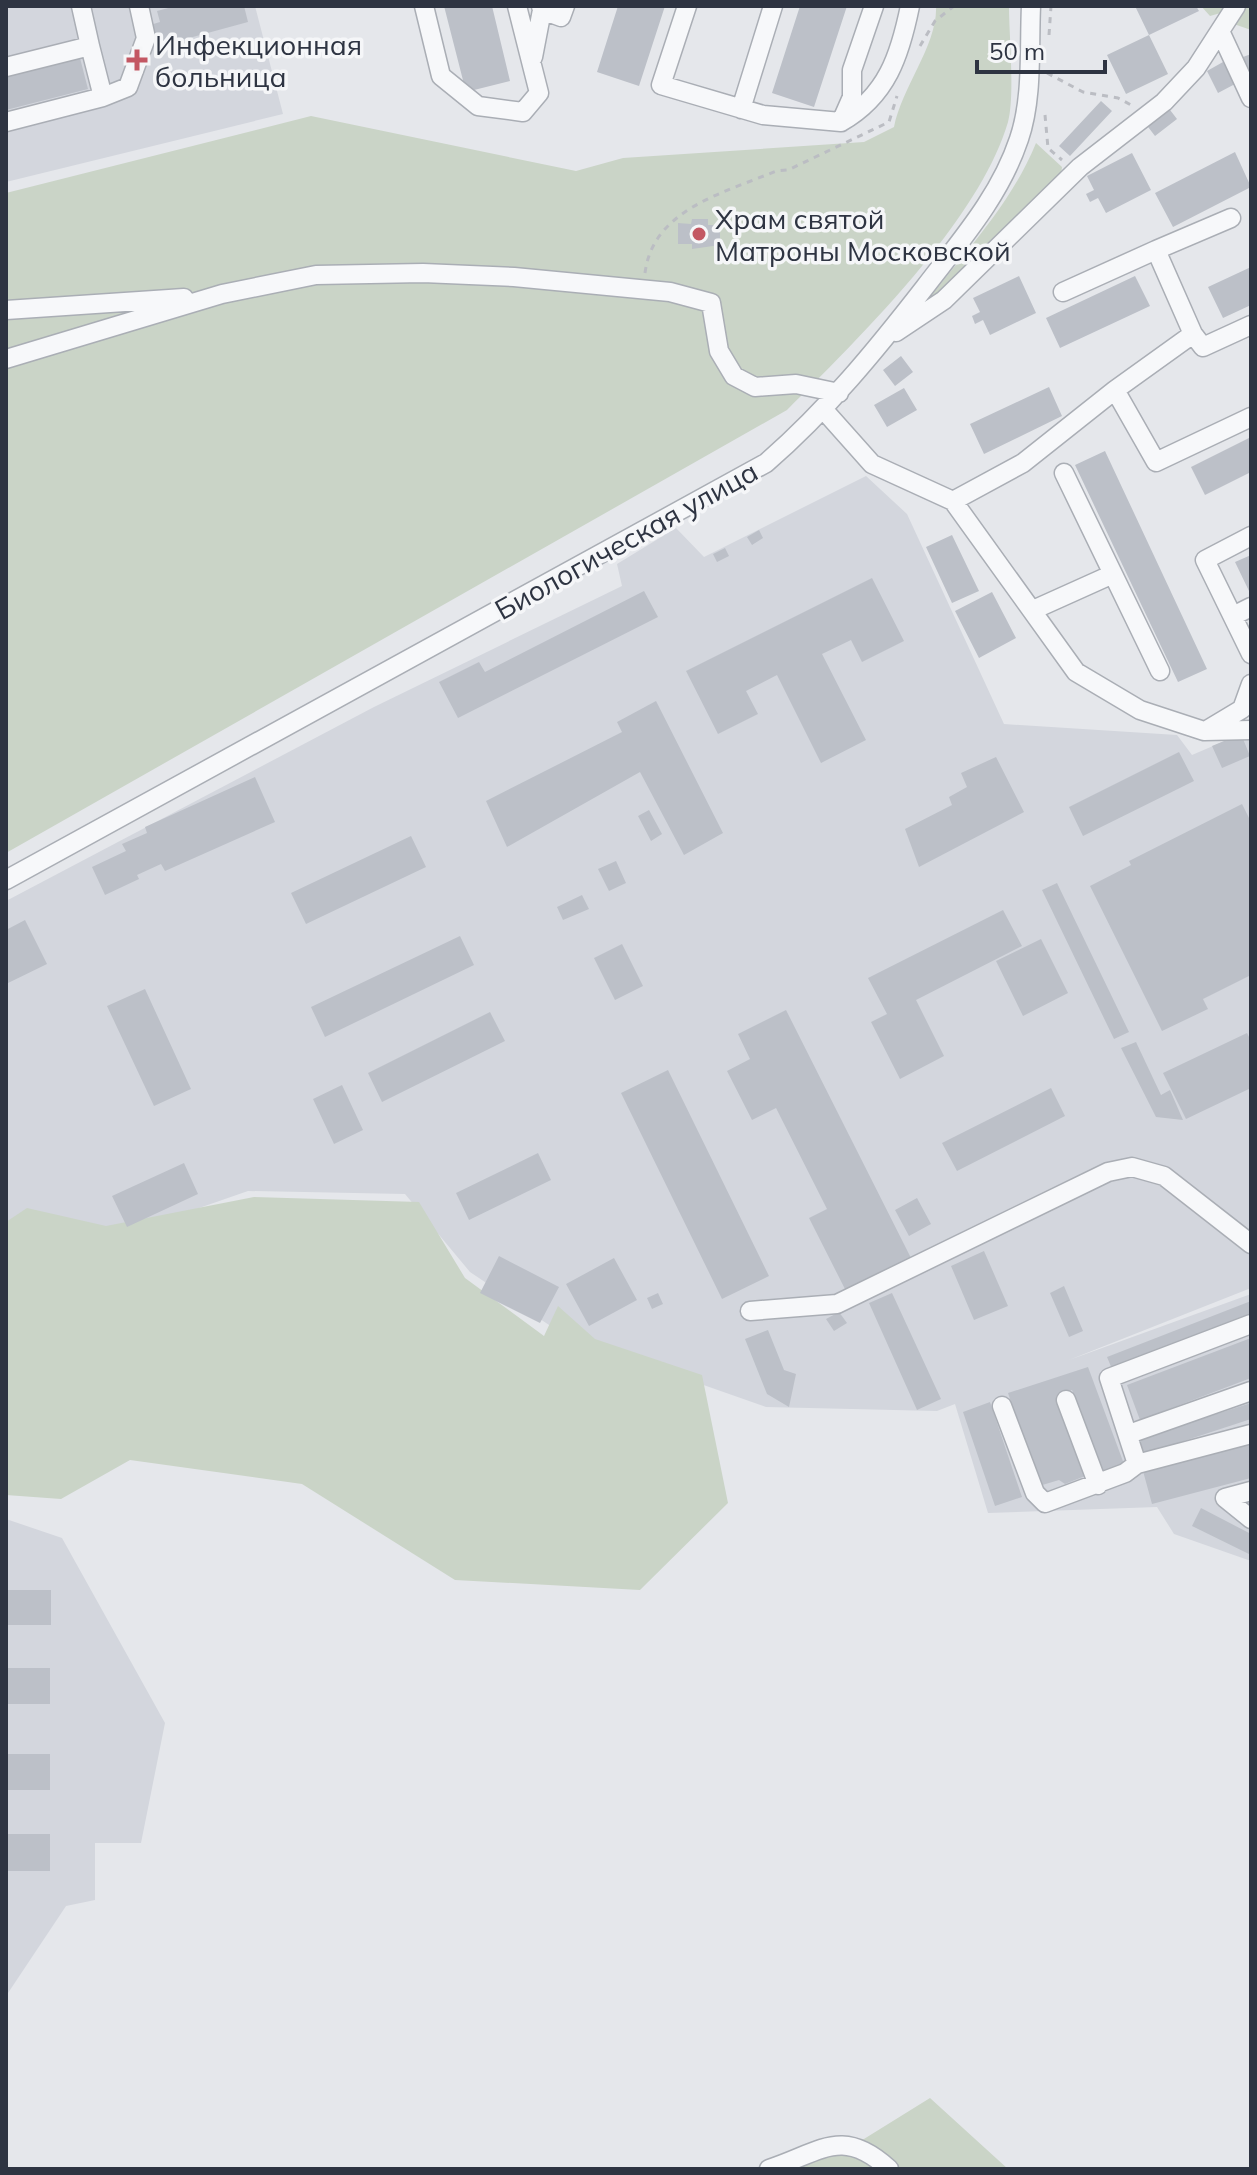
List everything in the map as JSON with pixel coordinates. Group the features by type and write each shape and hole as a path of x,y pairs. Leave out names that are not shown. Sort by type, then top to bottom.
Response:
{"street":[{"path":"81,6 103,97"},
{"path":"6,122 103,97 128,87 146,38 139,6"},
{"path":"424,6 441,76 478,106 523,112 539,93 517,6"},
{"path":"532,60 542,8 561,17 565,6"},
{"path":"687,6 661,85 763,115 841,122 862,110 892,72 910,6"},
{"path":"741,109 773,6"},
{"path":"841,122 852,97 852,70 874,6"},
{"name":"Биологическая улица","path":"6,880 766,463 839,393 981,215 1003,179 1020,136 1028,86 1031,6"},
{"path":"881,342 944,300 1080,167 1144,118 1196,68 1236,6"},
{"path":"1220,31 1232,48 1251,98"},
{"path":"6,67 90,46"},
{"path":"1063,292 1231,218"},
{"path":"1156,250 1193,334 1203,347 1251,325"},
{"path":"6,359 222,294 316,275 423,273 643,289 711,303 719,351 734,376 755,387 796,384 839,393"},
{"path":"6,310 222,294"},
{"path":"953,501 1023,463 1115,390 1193,334"},
{"path":"1115,390 1156,462 1251,417"},
{"path":"823,409 872,464 953,501 1076,672 1140,710 1204,731 1251,730"},
{"path":"1064,473 1160,671"},
{"path":"1251,536 1205,560 1251,654"},
{"path":"1033,610 1113,574"},
{"path":"1233,616 1251,607"},
{"path":"1204,731 1242,709 1251,684"},
{"path":"750,1311 837,1304 1108,1172 1132,1167 1164,1176 1251,1244"},
{"path":"1137,1464 1109,1378 1251,1324"},
{"path":"1129,1434 1251,1391"},
{"path":"1066,1400 1098,1485"},
{"path":"1002,1406 1035,1493 1045,1503 1098,1485 1137,1464 1251,1434"},
{"path":"1251,1491 1225,1498 1251,1519"},
{"path":"769,2169 823,2148 849,2145 868,2150 889,2169"}],"path":[{"path":"919,47 935,21 954,6"},
{"path":"1049,46 1051,6"},
{"path":"1046,87 1048,59"},
{"path":"1047,73 1083,92 1118,98 1144,118"},
{"path":"643,289 647,254 654,238 671,222 699,203 776,171 788,170 889,122 897,94"},
{"path":"1045,115 1048,148 1060,160 1080,167"}],"shaded area":[{"name":"Инфекционная больница","path":"6,6 255,6 283,114 6,182"},
{"path":"936,6 1009,6 1011,82 1008,122 993,160 944,238 881,313 787,410 6,853 6,193 311,116 576,171 623,158 864,142 894,127 926,50"},
{"path":"1201,6 1251,6 1251,30 1231,23 1224,12 1210,16"},
{"path":"1036,143 1062,167 1061,175 932,300 931,296 1003,204"},
{"path":"866,476 907,514 1004,724 1177,735 1192,755 1241,734 1251,740 1251,1288 1069,1360 1251,1294 1251,1561 1174,1534 1157,1507 988,1513 955,1404 937,1411 766,1407 567,1337 470,1272 405,1194 248,1191 107,1240 6,1230 6,901 374,707 622,586 617,564 676,528 704,557"},
{"path":"254,1197 419,1202 465,1278 544,1336 558,1306 595,1339 702,1375 728,1503 640,1590 455,1580 302,1484 130,1460 61,1499 6,1495 6,1222 27,1208 106,1226"},
{"path":"6,1519 62,1538 165,1723 141,1843 95,1843 95,1900 66,1906 6,1996"},
{"path":"930,2098 1008,2169 790,2169 843,2152"}],"building":[{"path":"176,6 244,6 248,22 156,47 150,25 160,22 157,11"},
{"path":"444,6 492,6 510,81 466,92"},
{"path":"618,6 665,6 639,86 597,72"},
{"path":"800,6 847,6 814,107 772,93"},
{"path":"1135,6 1196,6 1199,11 1149,35"},
{"path":"1149,35 1168,74 1126,94 1107,55"},
{"path":"1251,54 1251,79 1243,57"},
{"path":"80,58 88,89 6,110 6,77"},
{"path":"1223,62 1235,84 1218,93 1207,71"},
{"path":"1101,101 1112,111 1070,156 1059,146"},
{"path":"1167,106 1177,119 1155,136 1145,123"},
{"path":"1235,152 1251,187 1173,227 1155,193"},
{"path":"1132,153 1151,190 1106,213 1098,198 1090,202 1086,194 1094,190 1087,176"},
{"name":"Храм святой Матроны Московской","path":"692,219 708,219 708,225 720,225 720,245 692,249 692,244 678,244 678,223 691,224"},
{"path":"1251,267 1251,305 1223,318 1208,287"},
{"path":"1019,276 1036,313 990,335 983,320 975,324 972,316 980,312 973,298"},
{"path":"1135,276 1150,306 1060,348 1046,318"},
{"path":"901,356 913,372 895,386 883,370"},
{"path":"1049,387 1062,416 984,454 970,424"},
{"path":"904,388 917,410 887,427 874,405"},
{"path":"1251,437 1251,472 1205,495 1191,467"},
{"path":"1105,451 1207,669 1178,682 1075,465"},
{"path":"759,530 763,538 752,545 747,537"},
{"path":"952,535 979,591 952,603 926,547"},
{"path":"725,548 729,556 717,562 713,554"},
{"path":"1251,555 1251,590 1249,591 1235,562"},
{"path":"872,578 904,641 862,662 851,640 822,654 866,740 821,763 777,675 746,691 758,714 718,734 686,671"},
{"path":"644,591 658,617 458,718 439,682 479,662 485,672"},
{"path":"992,592 1016,638 979,658 955,611"},
{"path":"656,701 723,833 684,855 640,772 507,847 486,801 622,732 617,722"},
{"path":"1241,734 1250,756 1222,768 1212,746"},
{"path":"1179,752 1194,781 1083,836 1069,807"},
{"path":"996,757 1024,812 919,867 905,829 952,805 949,797 967,787 961,773"},
{"path":"255,777 275,822 165,871 161,864 137,875 139,879 105,895 92,867 126,851 122,844 147,833 145,827"},
{"path":"1242,804 1251,822 1251,975 1203,999 1208,1009 1162,1031 1090,886 1131,865 1129,861"},
{"path":"649,810 662,834 651,841 638,816"},
{"path":"411,836 426,867 306,924 291,893"},
{"path":"616,861 626,883 609,891 598,869"},
{"path":"1057,883 1129,1032 1114,1039 1042,890"},
{"path":"582,895 589,909 563,920 557,907"},
{"path":"1003,910 1022,946 916,1000 944,1056 900,1079 871,1022 887,1014 868,978"},
{"path":"25,920 47,964 6,984 6,930"},
{"path":"460,936 474,965 325,1037 311,1007"},
{"path":"1041,939 1068,993 1023,1016 996,961"},
{"path":"622,944 643,986 615,1000 594,958"},
{"path":"145,989 191,1089 154,1106 107,1006"},
{"path":"786,1010 911,1258 846,1291 809,1218 827,1209 776,1108 752,1120 727,1071 750,1059 738,1034"},
{"path":"490,1012 505,1041 382,1102 368,1073"},
{"path":"1247,1033 1251,1041 1251,1088 1186,1119 1163,1073"},
{"path":"1136,1042 1161,1095 1170,1090 1183,1120 1156,1117 1121,1048"},
{"path":"668,1070 769,1276 722,1299 621,1093"},
{"path":"342,1085 363,1130 334,1144 313,1099"},
{"path":"1051,1088 1065,1116 957,1171 942,1143"},
{"path":"538,1153 551,1180 469,1220 456,1193"},
{"path":"184,1163 198,1194 127,1227 112,1196"},
{"path":"917,1198 931,1224 909,1236 895,1210"},
{"path":"984,1251 1008,1306 974,1320 951,1266"},
{"path":"499,1256 559,1287 540,1323 480,1293"},
{"path":"614,1258 637,1300 589,1326 566,1284"},
{"path":"1064,1286 1083,1331 1069,1337 1050,1293"},
{"path":"658,1293 663,1304 652,1309 647,1298"},
{"path":"892,1293 941,1399 917,1410 869,1303"},
{"path":"1251,1301 1251,1314 1112,1369 1107,1357"},
{"path":"839,1312 847,1323 834,1331 826,1319"},
{"path":"768,1330 784,1370 796,1374 789,1407 767,1394 745,1339"},
{"path":"1251,1338 1251,1378 1140,1420 1127,1385"},
{"path":"1088,1367 1124,1464 1103,1473 1072,1390 1056,1396 1085,1476 1065,1484 1059,1480 1039,1486 1008,1393"},
{"path":"990,1402 1022,1497 995,1506 963,1412"},
{"path":"1251,1403 1251,1419 1144,1454 1139,1439"},
{"path":"1251,1443 1251,1478 1152,1504 1143,1471"},
{"path":"1201,1508 1251,1534 1251,1555 1192,1526"},
{"path":"6,1590 51,1590 51,1625 6,1625"},
{"path":"6,1668 50,1668 50,1704 6,1704"},
{"path":"6,1754 50,1754 50,1790 6,1790"},
{"path":"6,1834 50,1834 50,1871 6,1871"}],"place":[{"name":"Инфекционная больница","path":"137,60"},
{"name":"Храм святой Матроны Московской","path":"699,234"}]}
